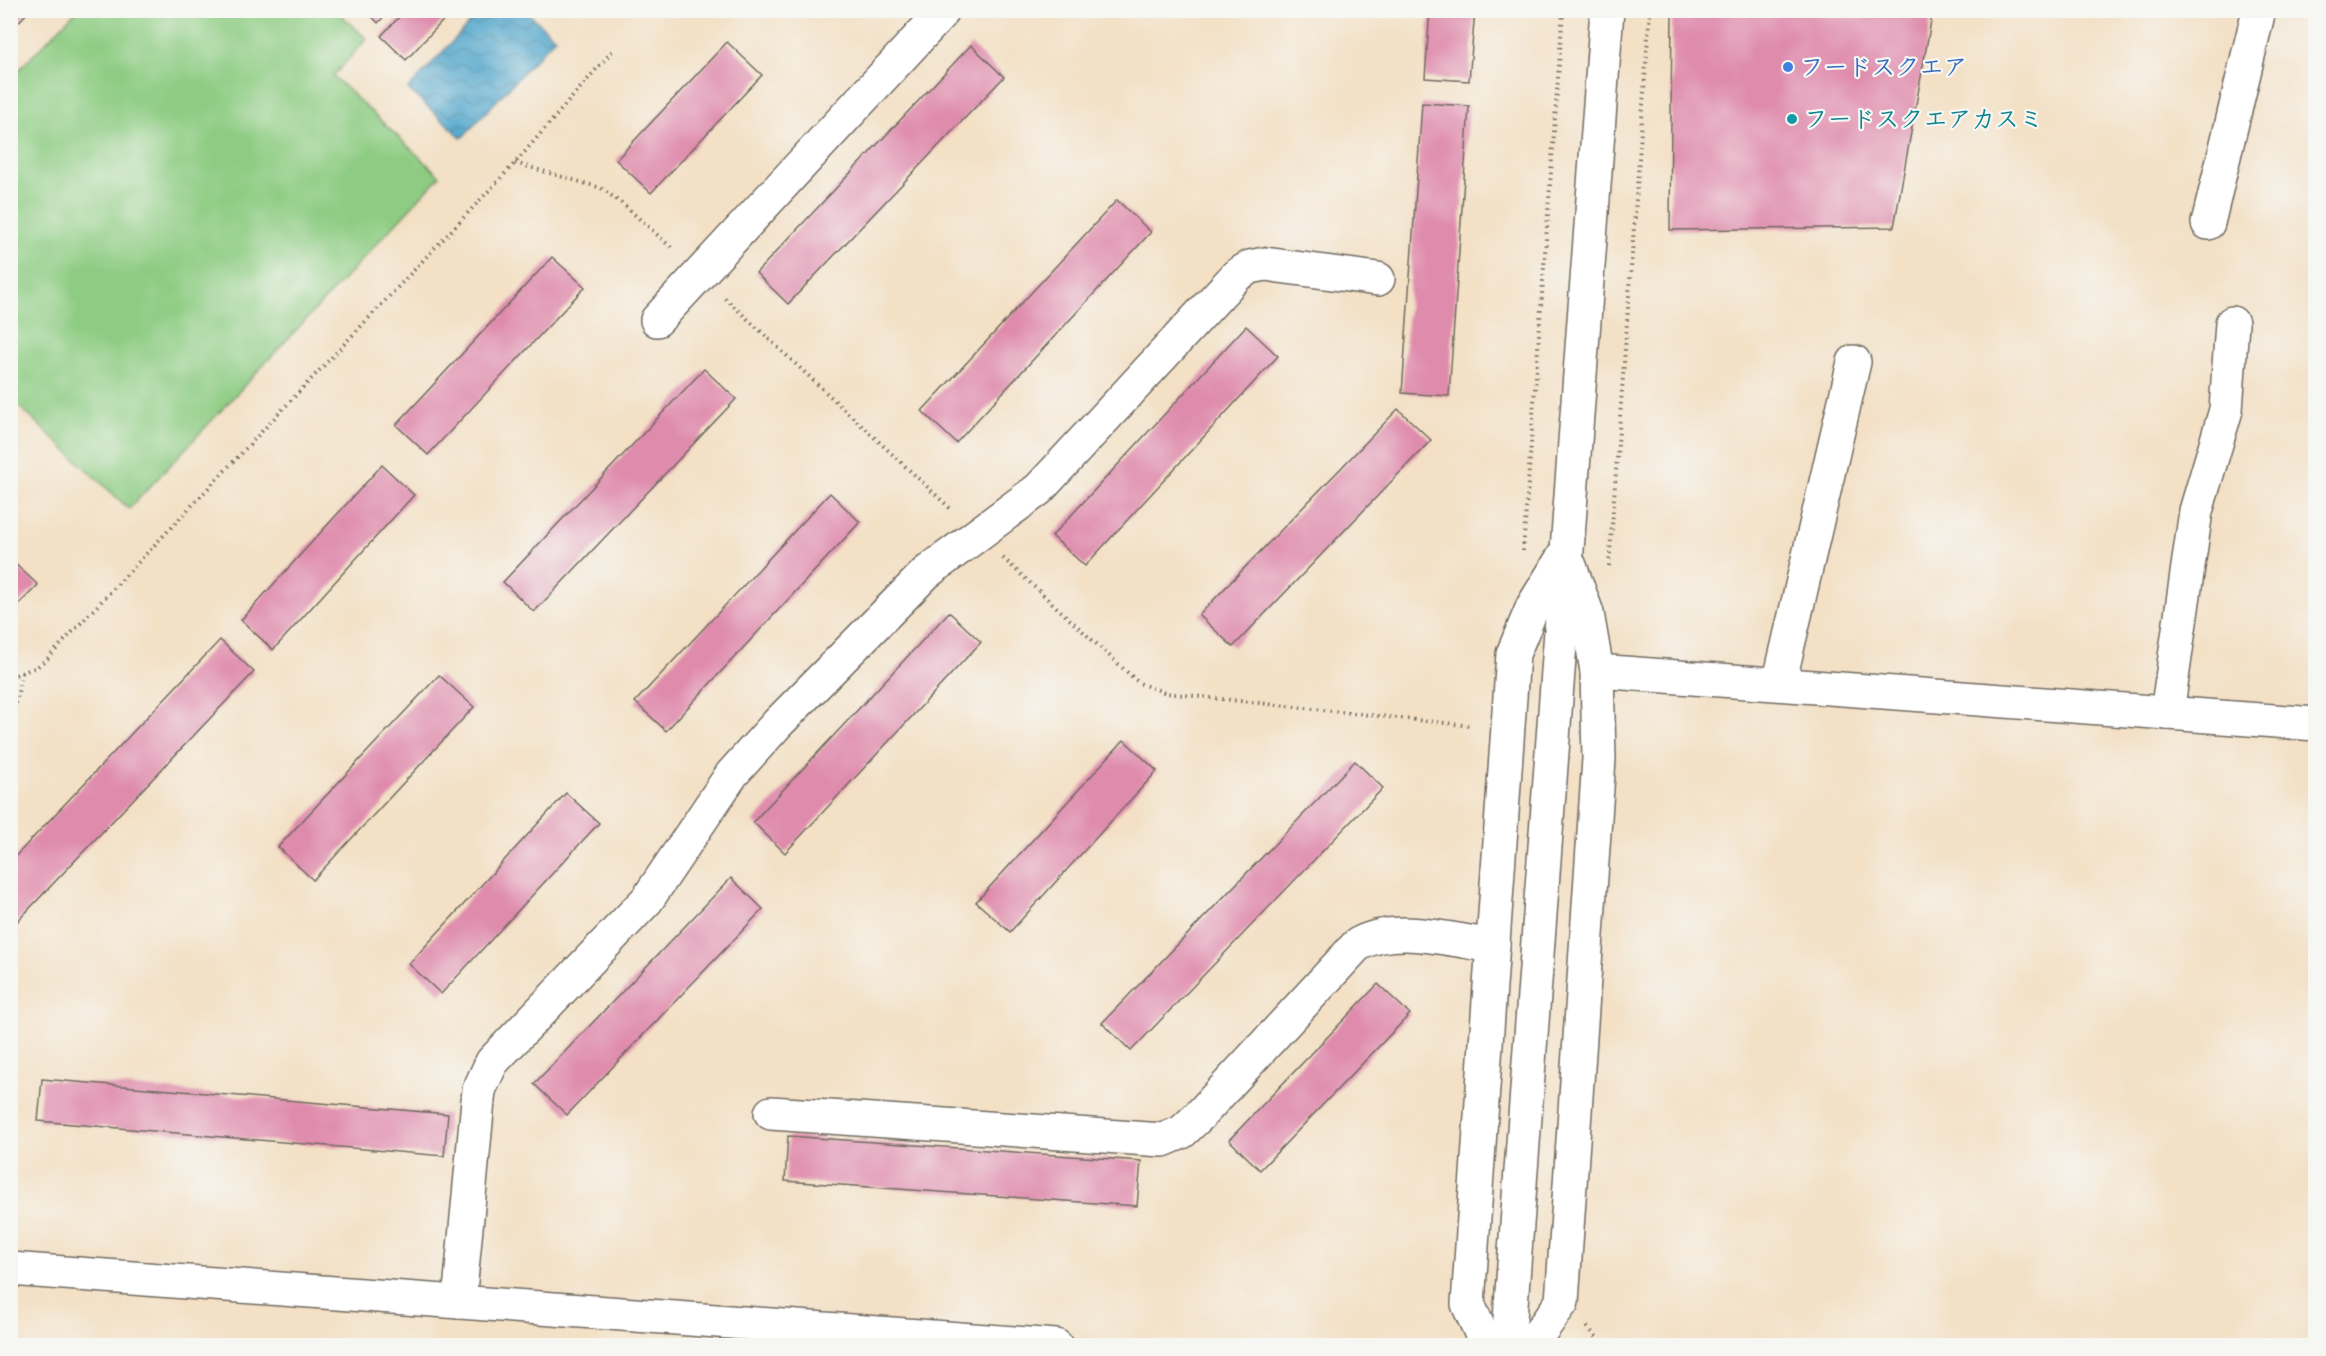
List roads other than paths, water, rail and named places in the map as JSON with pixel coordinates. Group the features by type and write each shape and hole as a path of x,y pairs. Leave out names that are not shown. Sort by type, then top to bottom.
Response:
{"street":[{"path":"657,320 939,16 942,10"},
{"path":"1508,1346 1607,10"},
{"path":"2208,223 2259,10"},
{"path":"459,1302 479,1090 492,1062 647,900 732,774 747,757 926,573 1039,489 1237,275 1250,267 1266,264 1377,279"},
{"path":"2167,713 2196,511 2226,410 2232,323"},
{"path":"1779,684 1854,362"},
{"path":"1530,1346 1562,1302 1599,759 1597,670 1587,613 1565,553"},
{"path":"1487,1346 1468,1304 1513,654 1533,606 1565,553"},
{"path":"1597,670 2316,724"},
{"path":"771,1113 1163,1140 1182,1132 1199,1116 1357,945 1369,938 1402,934 1493,946"},
{"path":"10,1269 1056,1346"}],"water":[{"path":"481,11 526,11 555,38 462,138 408,89"}],"place":[{"name":"フードスクエア","path":"1788,67"},
{"name":"フードスクエアカスミ","path":"1792,119"}]}
